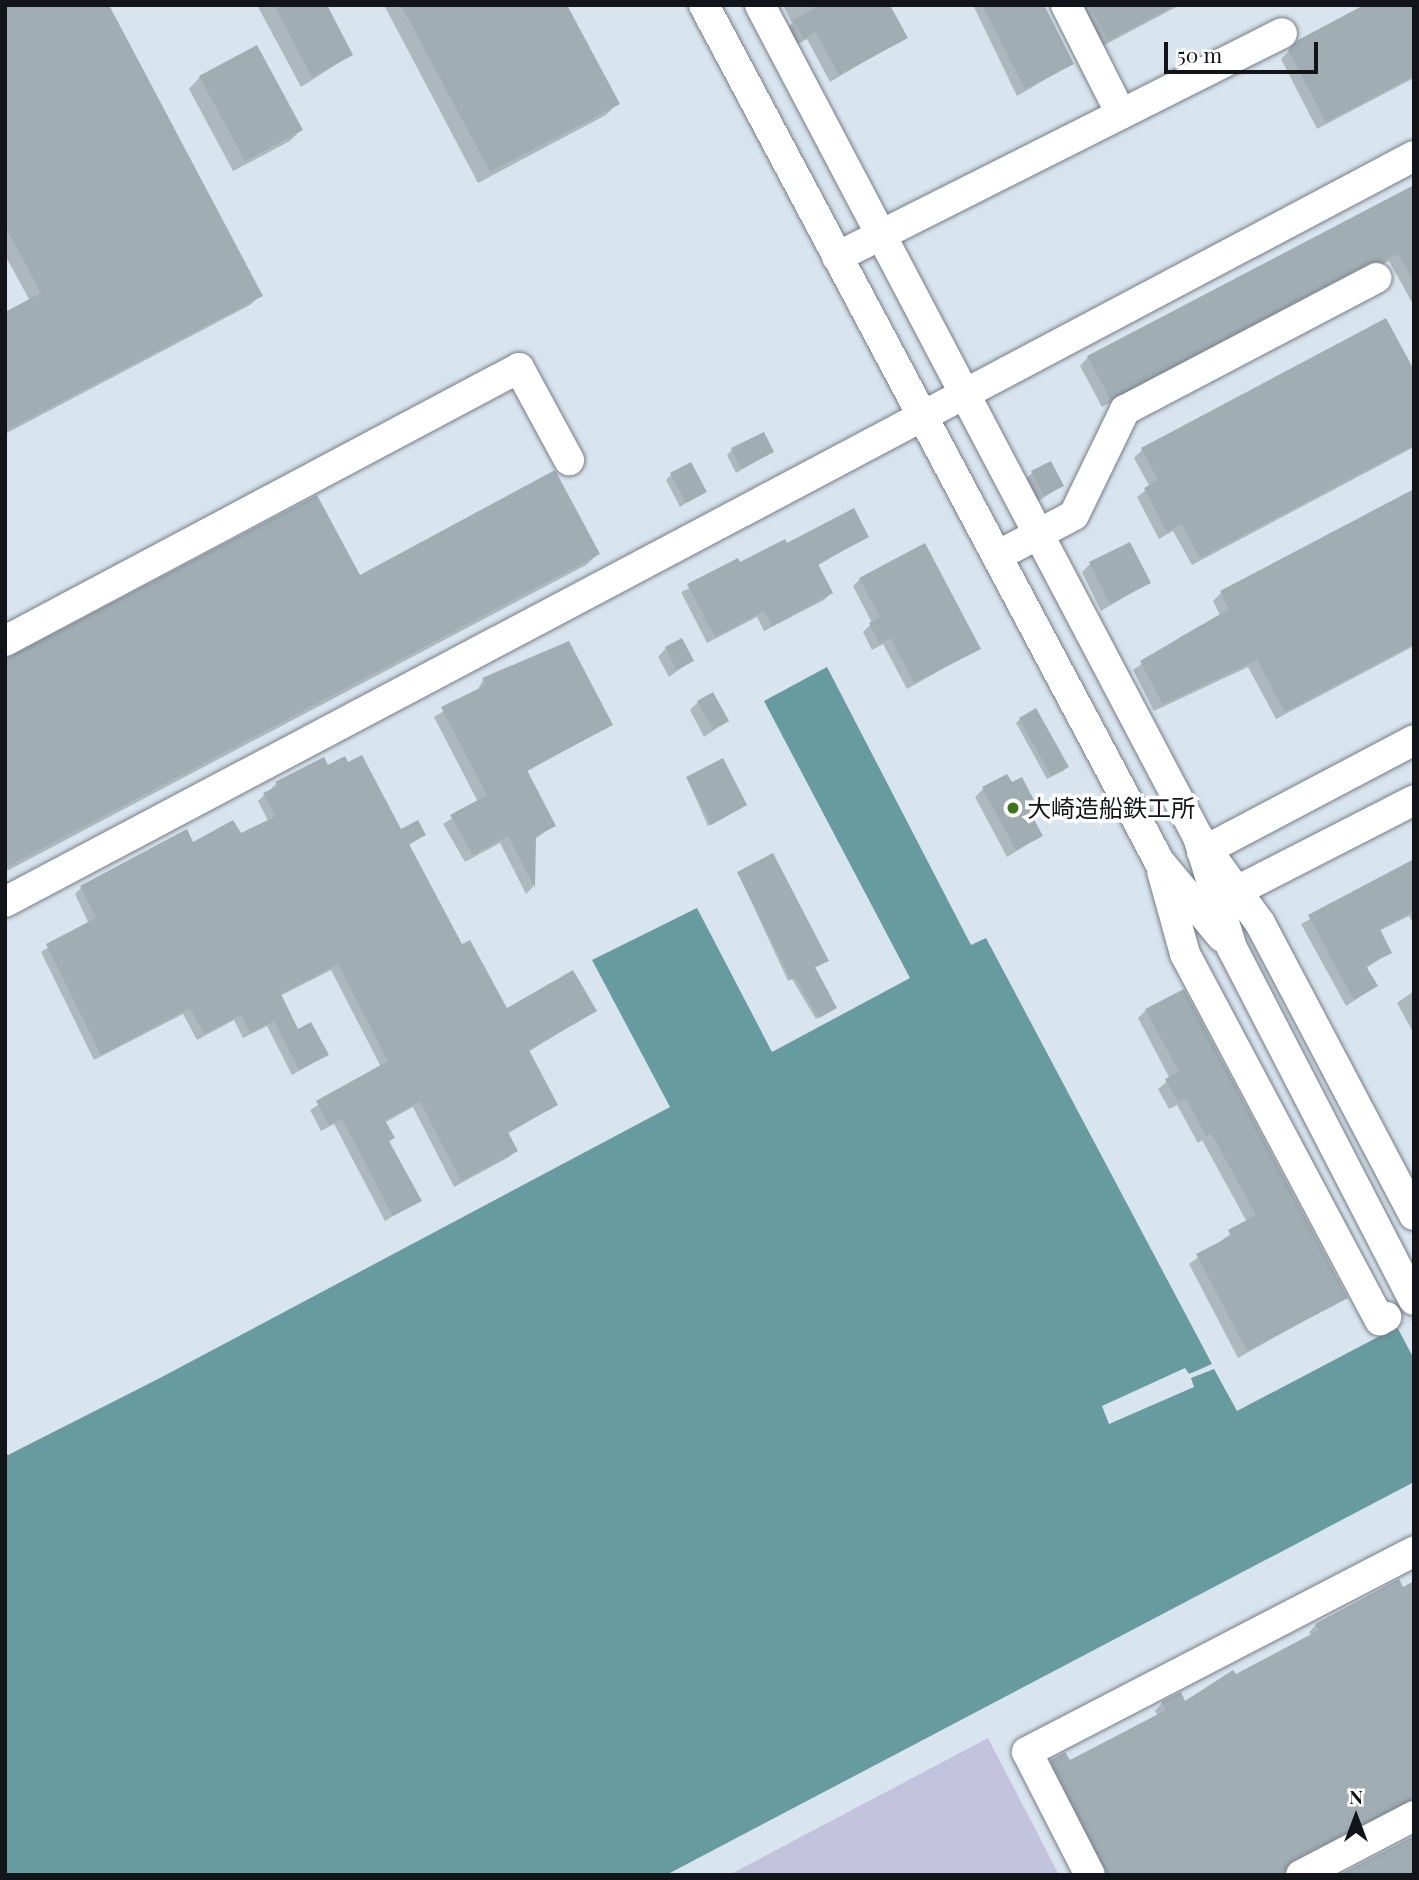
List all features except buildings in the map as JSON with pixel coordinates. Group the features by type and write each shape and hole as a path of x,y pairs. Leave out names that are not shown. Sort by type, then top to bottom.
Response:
{"street":[{"path":"704,5 1159,861 1185,954 1380,1320 1387,1317"},
{"path":"760,5 1203,846 1232,948 1414,1300"},
{"path":"1066,5 1121,114"},
{"path":"838,257 1282,33"},
{"path":"5,902 1414,156"},
{"path":"997,556 1074,515 1125,410 1376,278"},
{"path":"5,641 519,368 569,460"},
{"path":"1203,846 1414,740"},
{"path":"1218,900 1414,800"},
{"path":"1159,861 1218,900 1260,923 1414,1215"},
{"path":"1090,1875 1027,1752 1414,1551"},
{"path":"1301,1875 1414,1816"}],"shaded area":[{"path":"827,667 971,945 986,938 1212,1364 1189,1374 1185,1368 1102,1406 1109,1424 1194,1387 1191,1378 1214,1369 1237,1411 1414,1318 1414,1482 666,1875 5,1875 5,1452 8,1455 158,1379 670,1107 592,960 697,908 772,1052 910,978 764,701"},
{"path":"988,1738 1059,1875 729,1875"}],"pier":[{"path":"1414,1318 1414,1359 1397,1327"}],"place":[{"name":"大崎造船鉄工所","path":"1013,808"}]}
